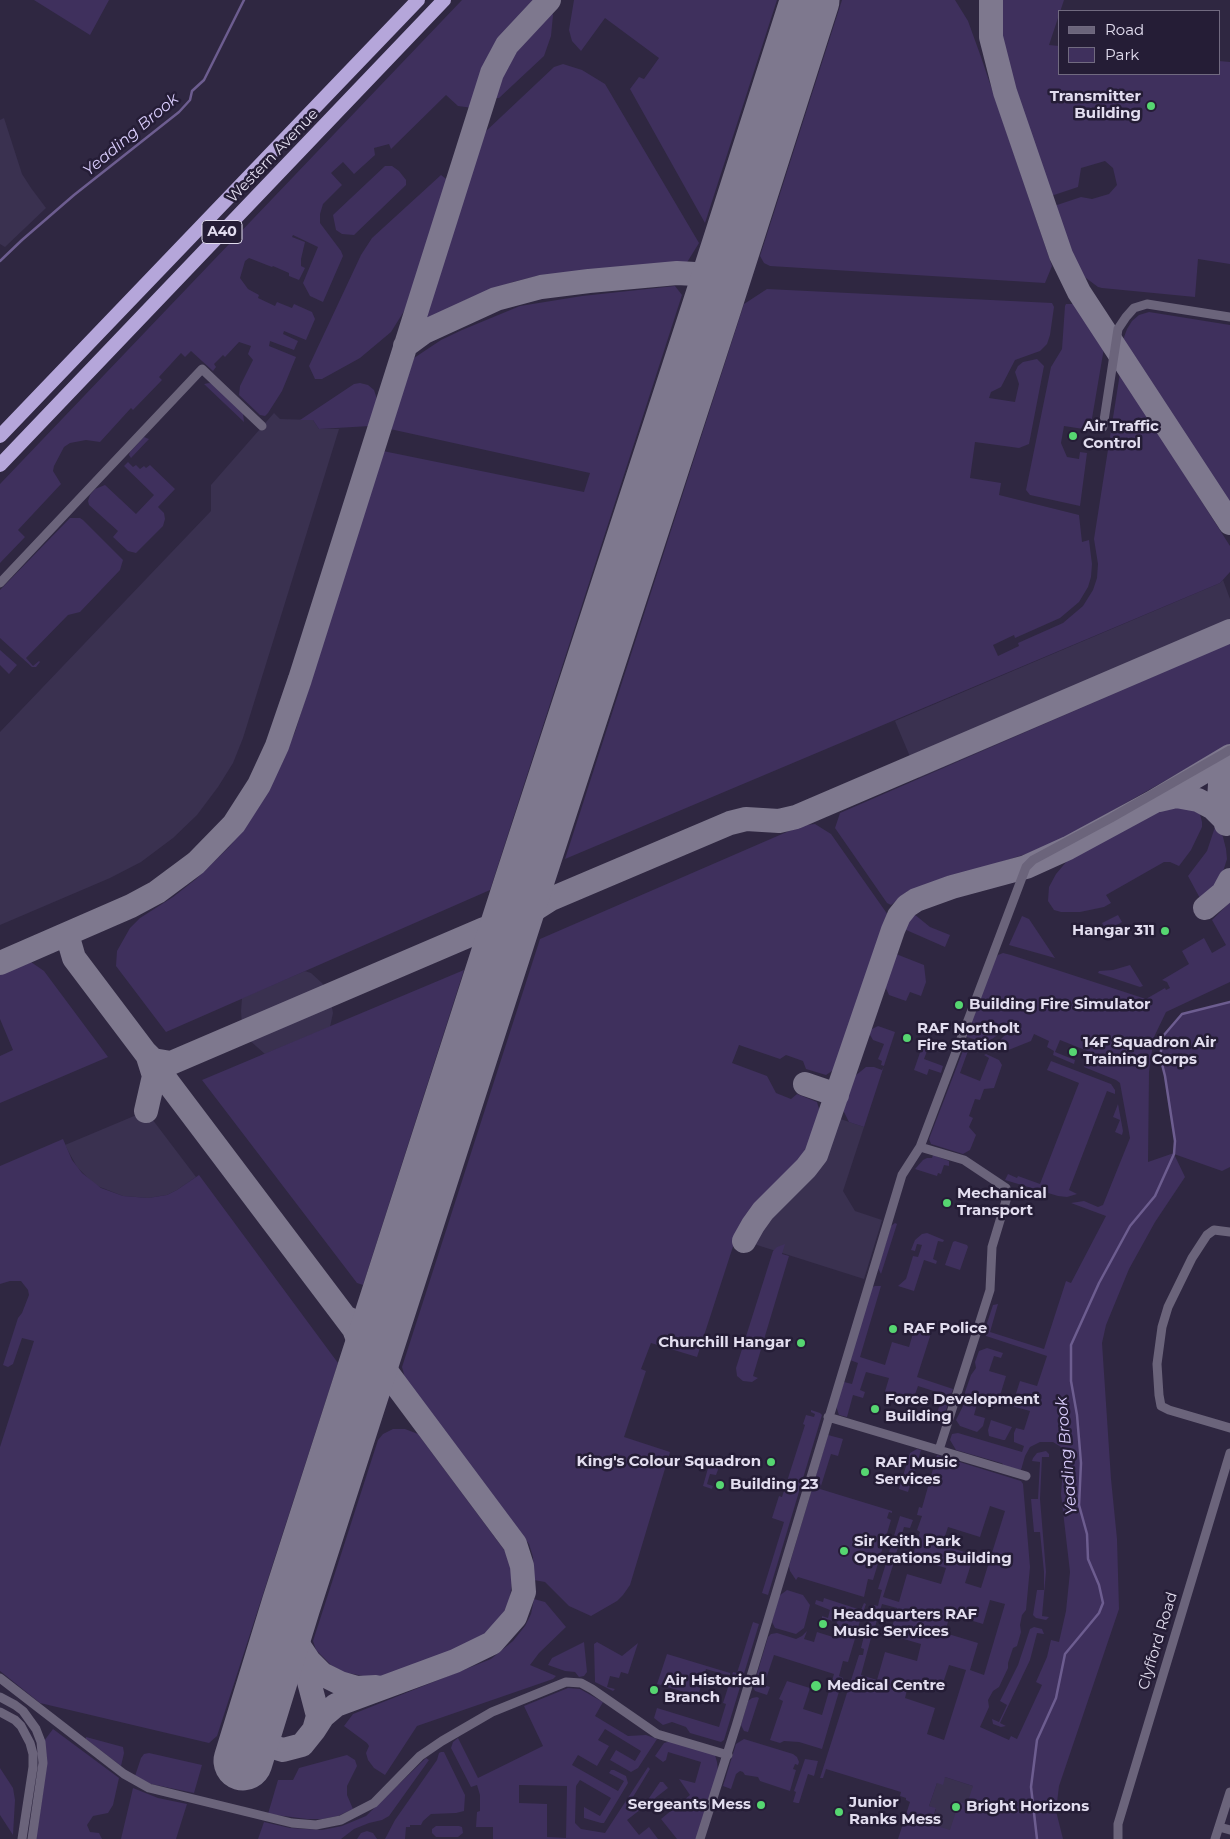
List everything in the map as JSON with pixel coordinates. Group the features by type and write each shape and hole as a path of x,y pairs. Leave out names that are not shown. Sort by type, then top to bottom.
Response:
{"highway":[{"name":"Western Avenue","path":"0,436 418,0"},
{"name":"Western Avenue","path":"0,464 444,0"}],"street":[{"path":"1103,427 1118,329 1126,316 1134,308 1147,304 1230,318"},
{"path":"0,583 202,370 262,426"},
{"path":"700,1839 728,1755 902,1175 920,1147 1020,879 1027,865 1033,860 1230,750"},
{"path":"920,1147 964,1160 1006,1188 1008,1194 992,1247 990,1290 939,1450"},
{"path":"1230,1232 1214,1230 1207,1235 1192,1258 1168,1307 1162,1327 1157,1364 1161,1406 1230,1428"},
{"path":"828,1417 1026,1476"},
{"name":"Clyfford Road","path":"1118,1839 1118,1824 1230,1452"},
{"path":"0,1678 124,1774 149,1788 292,1823 316,1825 342,1820 374,1803 420,1756 442,1741 492,1712 566,1682 581,1683 592,1689 657,1734 728,1755"},
{"path":"0,1697 23,1711 36,1729 41,1742 43,1763 32,1839"},
{"path":"0,1712 15,1720 21,1726 30,1742 33,1754 33,1767 22,1839"},
{"path":"1215,1839 1230,1792"},
{"path":"1219,1827 1230,1830"}],"shaded area":[{"path":"4,118 22,174 46,208 5,247 0,244 0,120"},
{"path":"274,413 280,419 313,420 319,429 339,429 243,738 233,763 197,815 173,838 141,862 110,878 0,925 0,732 211,511 211,485"},
{"path":"1223,580 1230,599 1230,645 919,778 895,721 1220,583"},
{"path":"305,971 311,973 323,984 330,997 333,1013 330,1027 265,1054 248,1039 242,1026 242,998"},
{"path":"146,1111 196,1177 167,1195 148,1198 123,1196 95,1185 77,1167 65,1145"},
{"path":"820,1112 864,1127 843,1191 855,1211 882,1220 864,1279 735,1238 741,1222 757,1202 798,1162 812,1139"},
{"name":"Bright Horizons","path":"945,1777 973,1786 970,1839 931,1824 936,1809 929,1806 937,1783"}],"green space":[{"path":"34,0 109,0 90,35"},
{"path":"462,0 537,0 504,34 494,48 485,66 473,108 458,106 446,95 391,149 389,144 374,148 375,155 354,174 343,162 331,173 342,185 323,204 320,223 343,256 323,302 310,296 303,283 318,247 293,235 292,237 305,242 301,266 305,268 299,280 273,266 249,258 245,261 240,278 248,289 259,295 258,298 275,306 277,302 292,308 294,304 312,312 315,319 306,340 284,331 283,334 298,341 294,350 270,341 269,346 296,357 282,391 268,413 265,416 260,415 239,395 240,386 253,360 248,354 251,346 239,342 225,357 223,355 214,364 216,367 213,371 191,351 185,357 181,353 159,377 162,380 133,410 131,408 100,442 86,440 70,443 64,447 53,471 61,484 18,530 25,537 0,563 0,484"},
{"path":"574,0 777,0 705,223 630,89 639,77 644,79 659,58 605,18 581,51 572,41 569,30"},
{"path":"842,0 955,0 968,21 1052,266 1045,283 770,266 764,263 760,256"},
{"path":"1001,0 1064,0 1061,10 1058,10 1058,18 1049,45 1058,46 1058,75 1220,75 1220,61 1230,62 1230,264 1198,259 1195,297 1102,288 1082,275 1070,256 1054,206 1081,197 1092,199 1109,194 1117,185 1113,168 1105,161 1081,168 1078,187 1051,196 1004,57 1001,42"},
{"path":"551,12 553,15 551,36 544,56 499,98 495,98 505,69 515,53"},
{"path":"563,64 582,70 605,84 699,243 686,264 537,276 513,282 468,299 424,321 484,133 554,67"},
{"path":"385,166 392,166 399,171 406,180 406,185 354,235 342,234 336,230 333,215"},
{"path":"441,175 449,181 406,308 391,332 360,358 322,379 315,379 309,366 361,255 372,238"},
{"path":"675,286 682,295 490,890 166,1032 116,966 117,951 130,928 140,918 173,897 196,879 229,847 248,823 268,791 295,732 383,451 584,492 590,473 390,429 414,358 441,340 520,306 582,296"},
{"path":"767,289 1052,303 1054,307 1047,344 1040,351 1015,360 1001,387 991,392 989,398 1015,402 1019,384 1015,372 1018,366 1023,362 1037,359 1044,366 1029,444 1019,448 975,442 970,478 1001,483 999,495 1079,515 1082,542 1089,540 1092,564 1091,577 1088,587 1079,602 1060,618 1015,638 1014,635 993,645 998,656 1019,646 1018,643 1063,623 1083,606 1093,590 1097,578 1098,564 1094,539 1120,373 1230,546 1230,572 1220,583 565,859 744,304"},
{"path":"1066,304 1075,304 1104,348 1090,430 1064,426 1061,443 1067,457 1079,459 1080,452 1087,453 1080,506 1030,495 1026,490 1051,367 1062,349"},
{"path":"1149,312 1230,325 1230,506 1123,340 1132,321 1139,315"},
{"path":"204,384 214,384 243,413 244,422"},
{"path":"354,384 368,385 374,390 378,403 370,426 319,429 313,420 300,420"},
{"path":"144,437 149,439 131,458 130,452"},
{"path":"128,462 133,467 136,465 140,469 150,465 175,489 158,507 164,513 163,526 136,553 128,551 113,537 118,531 89,505 88,501 95,489 105,485 136,514 154,495 124,466"},
{"path":"70,518 80,518 83,520 123,560 120,570 80,612 68,615 26,658 33,666 40,662 36,667 32,667 0,638 0,590"},
{"path":"1230,643 1230,744 1057,842 1026,854 908,891 891,905 887,903 835,828 840,813"},
{"path":"0,650 17,665 9,674 0,665"},
{"path":"1168,807 1179,807 1195,811 1200,814 1202,822 1202,827 1191,850 1179,866 1170,862 1164,862 1106,895 1111,903 1104,907 1080,912 1054,910 1048,901 1049,887 1056,874 1067,861 1159,810"},
{"path":"815,824 831,834 888,915 835,1069 826,1075 806,1069 803,1061 786,1055 780,1059 739,1045 732,1063 767,1076 776,1093 791,1099 797,1094 817,1102 820,1112 812,1139 798,1162 757,1202 741,1222 697,1357 651,1343 641,1369 646,1371 624,1437 670,1452 630,1585 617,1601 591,1616 569,1606 545,1582 534,1580 533,1557 529,1544 411,1387 405,1378 402,1367 540,939 789,831"},
{"path":"1216,824 1223,837 1227,859 1220,881 1209,897 1202,902 1188,876 1207,851"},
{"path":"1230,902 1230,982 1166,1012 1154,1037 1149,1072 1148,1162 1174,1153 1175,1141 1160,1056 1164,1035 1182,1014 1230,1002 1230,1167 1222,1171 1174,1154 1185,1177 1155,1222 1129,1269 1106,1325 1102,1343 1117,1539 1119,1609 1059,1786 1056,1811 1063,1839 898,1839 910,1802 900,1796 901,1792 826,1769 823,1778 820,1778 859,1655 863,1655 864,1649 861,1648 864,1636 871,1638 861,1675 877,1680 885,1652 917,1661 921,1644 890,1635 897,1608 882,1604 874,1630 867,1627 874,1605 878,1606 882,1590 878,1589 887,1560 894,1562 883,1597 899,1602 907,1574 941,1584 946,1568 912,1558 920,1532 917,1530 922,1516 917,1515 919,1507 922,1508 937,1455 1021,1481 1023,1484 1030,1567 1026,1610 1022,1615 1021,1632 1017,1646 1013,1648 1008,1668 999,1687 993,1691 988,1700 989,1707 980,1727 1009,1740 1011,1736 1017,1739 1042,1685 1036,1682 1047,1657 1051,1640 1059,1642 1066,1611 1070,1572 1061,1494 1064,1455 1061,1447 1053,1442 1040,1442 1030,1447 1021,1470 956,1450 950,1440 952,1434 958,1433 1022,1452 1024,1446 1014,1442 1014,1433 1016,1428 1024,1430 1030,1411 1012,1406 1020,1381 1037,1386 1047,1356 986,1336 985,1329 993,1305 998,1304 990,1332 1044,1349 1066,1281 1071,1283 1106,1216 1071,1203 1084,1201 1098,1207 1103,1205 1130,1138 1120,1083 1084,1067 1090,1052 1060,1040 1055,1052 1075,1060 1074,1064 1053,1055 1054,1051 1047,1047 1049,1041 1034,1034 1031,1041 1006,1051 995,1047 1009,1031 1005,1030 986,1043 967,1037 966,1034 994,960 998,955 1003,953 1011,955 1146,999 1165,988 1166,990 1170,988 1167,982 1162,980 1189,964 1182,951 1204,938 1212,953 1226,945 1212,920","holes":["990,1506 1005,1511 981,1588 965,1583 974,1555 942,1545 948,1527 980,1537","990,1600 1005,1604 984,1675 970,1670 978,1643 945,1633 950,1614 983,1624","949,1665 966,1670 944,1740 927,1734 935,1708 905,1698 909,1682 940,1692","945,1777 973,1786 967,1804 959,1802 950,1830 931,1824 936,1808 929,1806 937,1783 943,1785"]},
{"path":"914,914 930,927 950,935 945,947 904,929 908,920"},
{"path":"1118,915 1122,922 1110,929 1112,932 1109,934 1102,923"},
{"path":"1022,916 1029,919 1055,958 1009,945"},
{"path":"896,954 924,965 926,982 921,996 910,992 906,1001 889,995 884,984"},
{"path":"31,962 44,971 108,1057 0,1103 0,1056 13,1050 0,1019 0,975"},
{"path":"1130,965 1143,986 1140,987 1098,973 1099,971 1113,970"},
{"path":"464,970 363,1285 357,1283 202,1080"},
{"path":"878,1026 895,1032 884,1066 881,1065 882,1061 878,1059 884,1044 873,1040 869,1033 870,1030"},
{"path":"924,1041 930,1043 924,1059 943,1066 941,1073 929,1069 927,1075 914,1070"},
{"path":"964,1048 969,1048 960,1073 980,1081 989,1058 984,1055 986,1054 999,1060 1002,1065 994,1088 984,1089 980,1100 975,1099 969,1116 973,1118 969,1127 976,1135 970,1150 963,1154 931,1144 929,1139"},
{"path":"1051,1061 1111,1084 1115,1090 1115,1094 1107,1091 1069,1190 1077,1194 1067,1197 1005,1180 1008,1174 1040,1184 1079,1083 1047,1070"},
{"path":"866,1067 882,1070 884,1067 864,1127 849,1122 843,1110 855,1076"},
{"path":"1118,1104 1123,1131 1122,1135 1115,1132 1120,1120 1113,1117"},
{"path":"63,1139 72,1160 82,1173 101,1188 123,1196 148,1198 167,1195 199,1175 338,1363 217,1736 209,1743 40,1703 0,1671 0,1447 34,1341 22,1338 13,1364 8,1367 3,1365 18,1318 29,1295 28,1290 21,1281 10,1281 0,1284 0,1166"},
{"path":"933,1155 949,1161 949,1166 944,1165 941,1174 938,1173 937,1176 915,1169 923,1160 932,1158"},
{"path":"895,1223 897,1224 881,1274 878,1268 891,1226"},
{"path":"927,1233 944,1240 943,1242 938,1241 933,1259 937,1261 936,1264 924,1260 914,1291 898,1286 906,1279 913,1256 918,1257 922,1245 917,1244 915,1251 911,1250 915,1240 922,1234"},
{"path":"955,1241 968,1247 960,1270 945,1265"},
{"path":"785,1244 782,1254 789,1256 753,1376 758,1378 752,1382 743,1381 737,1376 736,1368 773,1251"},
{"path":"881,1286 860,1357 885,1365 892,1342 909,1347 914,1330 922,1332 924,1325 933,1327 917,1377 953,1389 945,1413 937,1413 943,1394 918,1386 912,1403 884,1395 889,1378 866,1372 860,1390 865,1392 863,1398 853,1395 847,1417 839,1415 836,1406 844,1382 852,1384 858,1363 850,1360 872,1287"},
{"path":"987,1348 1003,1353 1001,1358 994,1356 989,1371 1006,1376 998,1402 979,1397 974,1415 985,1418 983,1426 977,1432 960,1426 956,1420 966,1400 965,1392 971,1375 976,1368 975,1362 979,1351"},
{"path":"811,1410 822,1415 768,1595 762,1593 784,1522 772,1518 779,1496 782,1497 805,1425 803,1424 806,1415 814,1417 815,1414"},
{"path":"991,1420 1012,1427 1005,1440 989,1436 988,1430"},
{"path":"393,1429 405,1429 418,1434 511,1559 512,1581 509,1605 484,1638 387,1675 373,1678 343,1672 331,1665 316,1650 313,1641 378,1440 383,1434"},
{"path":"828,1435 843,1439 838,1456 831,1454 820,1489 892,1511 892,1513 889,1512 887,1518 891,1520 873,1580 868,1579 864,1597 798,1577 796,1580 790,1571 789,1566"},
{"path":"917,1449 921,1450 908,1492 899,1489 910,1453"},
{"path":"1046,1451 1049,1457 1042,1457 1040,1499 1046,1572 1042,1616 1049,1617 1046,1620 1036,1618 1033,1615 1037,1590 1044,1590 1044,1572 1040,1532 1034,1532 1031,1499 1038,1499 1040,1462 1032,1461 1037,1453"},
{"path":"710,1461 715,1461 719,1467 716,1475 710,1474 707,1484 713,1486 712,1489 703,1486"},
{"path":"900,1516 913,1520 910,1528 904,1527 895,1554 889,1552"},
{"path":"787,1590 803,1595 810,1605 804,1628 796,1634 775,1628 772,1622 779,1596"},
{"path":"824,1598 861,1610 864,1603 866,1604 858,1627 855,1627 854,1631 857,1632 848,1662 843,1661 839,1676 843,1678 822,1749 799,1742 784,1741 780,1743 770,1740 783,1701 779,1699 787,1681 810,1688 803,1709 822,1715 834,1674 774,1655 764,1685 770,1687 767,1695 755,1691 753,1687 768,1637 771,1634 777,1633 796,1639 807,1631 804,1639 814,1642 817,1632 833,1637 835,1631 838,1632 840,1628 836,1626 837,1622 822,1618 822,1616 828,1618 830,1610 815,1604 816,1600 823,1602"},
{"path":"534,1599 545,1602 566,1627 539,1653 530,1665 556,1676 553,1679 417,1726 385,1775 374,1768 368,1760 366,1753 369,1746 367,1743 344,1726 353,1714 491,1659 513,1641 525,1626 531,1614"},
{"path":"753,1622 759,1624 724,1740 721,1742 690,1733 686,1727 672,1722 663,1725 654,1718 657,1708 719,1727 726,1704 723,1703 733,1672 737,1673"},
{"path":"1034,1627 1042,1629 1044,1634 1037,1633 1030,1660 1000,1723 1006,1726 1001,1727 993,1724 992,1719 999,1722 1007,1705 1000,1701 1018,1665 1030,1629"},
{"path":"584,1642 587,1672 584,1676 579,1677 575,1672 565,1671 548,1665 552,1658"},
{"path":"597,1642 622,1656 638,1643 628,1674 621,1672 619,1678 610,1676 607,1687 615,1689 613,1691 595,1682 594,1644"},
{"path":"667,1654 730,1673 730,1676 706,1669 698,1696 657,1684"},
{"path":"568,1688 580,1689 603,1702 595,1716 628,1736 646,1735 657,1739 638,1768 631,1772 610,1760 616,1750 635,1761 641,1751 605,1729 598,1740 609,1746 597,1766 578,1755 572,1765 618,1791 624,1781 609,1773 611,1770 614,1770 626,1776 628,1783 604,1823 584,1818 584,1807 600,1816 611,1798 580,1780 576,1786 575,1823 581,1829 605,1833 648,1767 650,1769 633,1797 645,1804 660,1782 663,1782 668,1788 627,1820 639,1835 649,1827 658,1839 493,1839 493,1827 476,1827 477,1812 480,1811 480,1795 477,1785 471,1787 451,1748 453,1742 458,1738 478,1778 543,1746 524,1706","holes":["519,1785 567,1786 566,1838 547,1837 547,1804 519,1803"]},
{"path":"759,1698 748,1732 744,1731 741,1725 748,1701"},
{"path":"53,1729 119,1778 113,1805 108,1813 93,1816 87,1825 90,1832 99,1833 102,1839 36,1839 47,1762 44,1741"},
{"path":"86,1737 123,1747 124,1753 121,1766 86,1739"},
{"path":"744,1739 793,1754 797,1757 799,1762 798,1765 795,1764 793,1769 796,1770 790,1791 760,1781 758,1777 745,1775 740,1771 736,1774 731,1789 723,1786 736,1744"},
{"path":"671,1741 715,1755 717,1762 718,1771 698,1839 677,1839 661,1819 690,1795 679,1779 695,1783 701,1762 668,1752 666,1760 663,1762 655,1756 664,1743"},
{"path":"441,1752 444,1752 465,1795 464,1811 431,1814 421,1825 406,1827 405,1839 385,1839 395,1820"},
{"path":"149,1753 202,1765 194,1793 151,1784 135,1776 141,1758 144,1754"},
{"path":"347,1755 355,1760 357,1766 347,1786 347,1795 353,1809 338,1816 323,1819 268,1814 278,1780 293,1780 299,1768"},
{"path":"426,1758 429,1760 389,1816 382,1820 354,1829 341,1839 258,1839 264,1822 290,1828 322,1830 342,1826 366,1816"},
{"path":"805,1759 818,1761 814,1776 808,1774 799,1803 797,1803 793,1802 796,1792 794,1791"},
{"path":"0,1768 13,1788 15,1800 13,1835 0,1815"},
{"path":"133,1788 158,1798 187,1804 176,1839 121,1839"},
{"path":"436,1826 459,1826 462,1827 463,1833 458,1837 436,1837 432,1833 432,1829"},
{"path":"367,1831 373,1833 377,1839 357,1839 361,1833"}],"waterway":[{"name":"Yeading Brook","path":"0,261 74,195 179,112 190,100 192,91 204,80 244,0"},
{"name":"Yeading Brook","path":"1037,1839 1031,1787 1037,1740 1056,1698 1065,1654 1099,1613 1103,1603 1099,1585 1088,1559 1087,1534 1079,1505 1081,1463 1077,1415 1071,1381 1071,1345 1099,1283 1130,1226 1155,1196 1174,1154 1175,1141 1160,1056 1164,1035 1182,1014 1230,1002"}],"taxiway":[{"path":"0,963 131,906 157,892 196,863 234,824 259,785 277,746 300,679 492,73 507,45 549,0"},
{"path":"991,0 991,37 1005,92 1061,255 1079,292 1230,523"},
{"path":"405,346 424,332 496,299 541,287 677,273 695,274 705,280 709,287 712,294 712,306"},
{"path":"497,967 506,944 519,924 529,913 551,899 730,823 746,819 779,821 796,817 1230,631"},
{"path":"744,1241 763,1211 806,1168 816,1155 893,930 899,916 907,906 916,900 952,887 1026,867 1068,848 1153,802 1230,756"},
{"path":"1226,824 1219,801 1220,784 1230,761"},
{"path":"1159,800 1176,796 1198,800 1213,808 1225,820"},
{"path":"1205,908 1223,893 1230,880"},
{"path":"494,924 511,912 522,888"},
{"path":"146,1053 153,1060 171,1063 484,929 491,929 500,937 502,953"},
{"path":"67,934 74,958 354,1329 363,1353 364,1368 363,1379 354,1409"},
{"path":"146,1111 154,1076 148,1057"},
{"path":"805,1084 837,1095"},
{"path":"347,1318 357,1323 371,1322 383,1313 391,1294"},
{"path":"256,1720 259,1734 264,1741 273,1747 283,1750 302,1745 323,1716 336,1705 455,1661 492,1643 515,1617 524,1592 522,1566 515,1544 380,1363 377,1351 378,1335"},
{"path":"291,1605 299,1646 309,1661 322,1674 340,1683 357,1688 376,1687"},
{"path":"302,1655 318,1716 314,1730"}],"runway":[{"path":"243,1761 291,1605 810,0"}],"place":[{"name":"Transmitter Building","path":"1151,106"},
{"name":"Air Traffic Control","path":"1073,436"},
{"name":"Hangar 311","path":"1165,931"},
{"name":"Building Fire Simulator","path":"959,1005"},
{"name":"RAF Northolt Fire Station","path":"907,1038"},
{"name":"14F Squadron Air Training Corps","path":"1073,1052"},
{"name":"Mechanical Transport","path":"947,1203"},
{"name":"RAF Police","path":"893,1329"},
{"name":"Churchill Hangar","path":"801,1343"},
{"name":"Force Development Building","path":"875,1409"},
{"name":"King's Colour Squadron","path":"771,1462"},
{"name":"RAF Music Services","path":"865,1472"},
{"name":"Building 23","path":"720,1485"},
{"name":"Sir Keith Park Operations Building","path":"844,1551"},
{"name":"Headquarters RAF Music Services","path":"823,1624"},
{"name":"Medical Centre","path":"816,1686"},
{"name":"Air Historical Branch","path":"654,1690"},
{"name":"Sergeants Mess","path":"761,1805"},
{"name":"Bright Horizons","path":"956,1807"},
{"name":"Junior Ranks Mess","path":"839,1812"}]}
